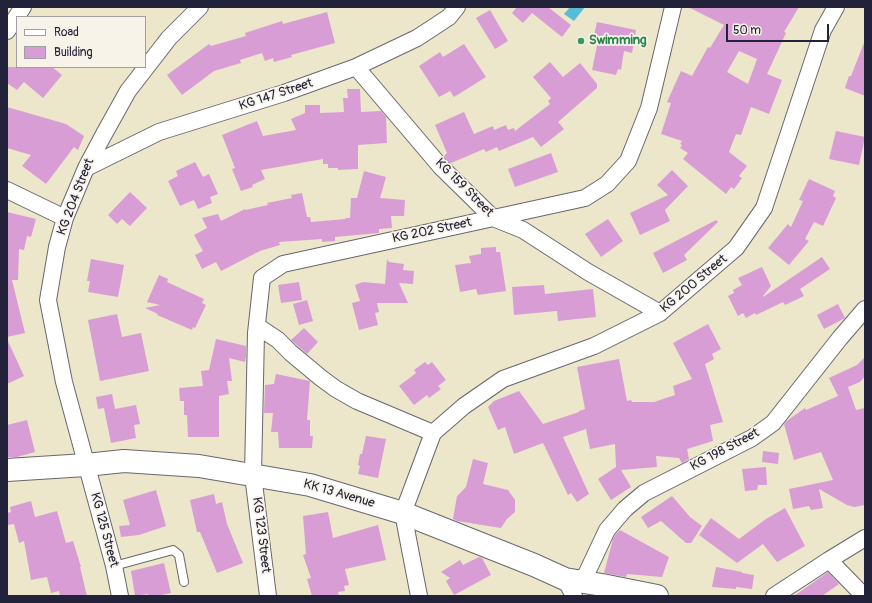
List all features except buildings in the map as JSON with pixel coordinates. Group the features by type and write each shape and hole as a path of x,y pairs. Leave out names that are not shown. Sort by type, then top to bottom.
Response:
{"main road":[{"name":"KK 13 Avenue","path":"7,470 124,461 199,466 310,485 403,513 534,565 574,586 656,596"}],"street":[{"path":"17,16 23,7"},
{"name":"KG 204 Street","path":"146,68 169,38 200,7"},
{"name":"KG 147 Street","path":"86,168 159,132 284,93 356,67 417,38 449,17 458,7"},
{"name":"KG 202 Street","path":"253,475 256,341 262,278 283,264 585,198 607,184 628,161 649,108 672,7"},
{"name":"KG 200 Street","path":"403,513 433,432 464,406 503,379 594,346 660,313 736,248 764,208 823,30 836,7"},
{"path":"7,30 16,17"},
{"name":"KG 159 Street","path":"356,67 441,167 493,218 522,230 588,272 660,313"},
{"name":"KG 204 Street","path":"86,465 64,382 48,300 57,247 65,218 86,168 128,91 146,68"},
{"path":"7,190 65,218"},
{"name":"KG 198 Street","path":"574,586 607,530 625,509 644,493 752,438 774,423 840,338 865,309"},
{"path":"257,326 278,340 290,353 336,389 356,401 433,432"},
{"name":"KG 125 Street","path":"86,465 114,566 120,596"},
{"name":"KG 123 Street","path":"253,475 268,596"},
{"path":"403,513 419,596"},
{"path":"774,596 865,538"},
{"path":"829,560 864,596"}],"lane":[{"path":"114,566 174,550 179,555 184,582"}],"water":[{"path":"570,7 585,7 574,21 564,14"}],"place":[{"name":"Swimming","path":"581,41"}]}
